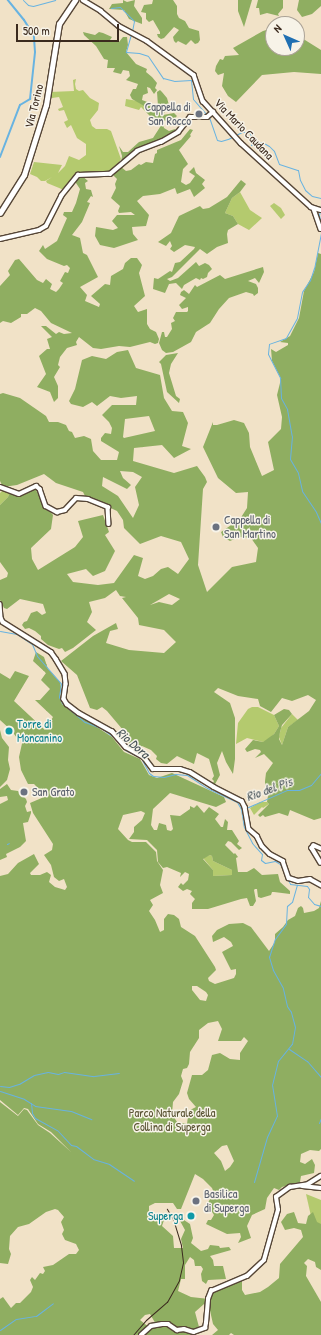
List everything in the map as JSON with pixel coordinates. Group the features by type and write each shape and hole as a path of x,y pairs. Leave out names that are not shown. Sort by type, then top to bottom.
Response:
{"main road":[{"name":"Via Torino","path":"0,213 24,175 47,101 59,24 75,0"}],"street":[{"name":"Via Mario Caudana","path":"83,0 194,75 202,98 213,112 251,153 314,210"},
{"path":"0,239 32,232 46,226 52,216 59,198 71,181 78,175 107,174 114,172 137,151 161,142 178,132 190,117 208,116 213,112"},
{"path":"320,210 314,210 321,229"},
{"path":"0,487 19,494 36,486 40,489 46,506 57,512 65,510 76,498 88,499 108,507 109,524"},
{"path":"0,604 1,618 3,622 51,652 57,660 65,674 66,684 64,700 67,704 78,712 112,731 126,747 144,757 153,769 180,769 190,772 214,787 242,801 250,830 257,836 262,846 270,854 283,861 290,879 298,881 310,879 321,885"},
{"path":"321,849 314,846 312,848 314,854 321,862"},
{"path":"141,1335 151,1326 162,1324 168,1324 177,1330 184,1329 194,1332 206,1327 210,1291 247,1276 264,1260 273,1232 278,1208 276,1198 284,1190 298,1184 308,1184 321,1176"},
{"path":"298,1184 321,1188"}],"green space":[{"path":"123,0 127,2 135,0 134,6 142,18 142,24 129,19 124,10 109,9 112,4 123,3"},
{"path":"153,0 173,0 177,6 177,14 179,18 185,21 189,28 199,31 200,40 198,43 195,44 191,40 186,45 178,41 176,43 173,37 179,30 174,27 164,38 161,39 158,37 157,34 160,34 160,32 153,20 149,22 146,19 146,13 141,12 144,5 152,4"},
{"path":"238,0 252,0 244,27 238,11"},
{"path":"258,0 283,0 283,8 278,14 279,16 267,13 260,15 259,8 256,8"},
{"path":"299,0 321,0 321,6 312,14 301,16 297,10"},
{"path":"265,30 265,56 305,56 305,40 321,50 321,74 294,72 262,75 236,102 228,96 222,86 224,73 218,75 215,71 216,66 220,59 223,60 225,56 239,55 233,48"},
{"path":"83,32 95,35 99,32 103,33 112,37 110,40 112,42 119,42 123,37 127,37 128,45 126,52 136,64 147,69 146,72 157,83 155,88 157,90 154,94 150,88 147,87 148,93 143,95 142,100 158,106 157,92 160,90 162,92 167,98 169,105 163,115 174,113 177,116 175,118 176,125 171,120 162,121 164,128 169,131 175,129 174,134 152,145 143,147 121,163 122,156 119,146 123,152 128,152 139,142 153,138 162,124 146,112 149,109 132,99 130,95 133,89 136,89 138,84 126,80 130,76 129,71 123,70 121,74 113,72 115,68 107,68 108,60 104,59 96,46 84,35"},
{"path":"76,79 76,89 79,91 83,90 90,98 99,103 98,110 90,120 92,126 96,129 107,129 111,131 121,159 115,169 108,171 108,174 74,178 64,190 47,183 46,181 52,177 45,181 41,181 37,177 30,174 34,162 62,165 58,173 65,166 69,156 79,160 86,155 86,144 77,138 71,125 67,128 64,122 68,120 64,110 59,111 58,109 63,107 59,97 52,98 49,94 50,92 74,91 73,80"},
{"path":"126,99 138,101 149,109 146,112 141,107 139,110 125,106"},
{"path":"190,129 193,130 190,135 191,136 179,150 188,164 183,169 181,182 186,185 190,183 195,176 189,172 194,167 196,173 205,180 202,184 205,188 194,197 190,189 177,194 175,188 160,194 143,196 137,201 149,215 146,226 132,227 133,234 138,240 114,248 100,245 95,236 96,227 113,230 118,228 112,221 117,215 135,215 131,212 119,213 118,211 120,206 111,198 116,188 115,184 117,179 113,175 115,172 121,167 126,171 131,170 139,164 141,165 146,162 153,163 157,150 181,140"},
{"path":"81,175 88,181 85,183 86,189 91,190 93,197 91,196 87,202 90,203 82,222 72,235 80,238 83,253 87,255 98,277 80,287 87,295 85,301 99,307 100,304 91,296 105,284 110,285 111,276 123,269 125,263 131,258 137,258 142,265 139,273 145,296 134,306 138,312 147,309 147,324 150,329 156,332 159,339 158,343 155,344 150,342 130,347 119,346 101,349 93,348 79,337 76,342 77,345 67,348 60,357 58,365 60,367 54,377 58,386 58,398 54,402 50,392 37,387 46,374 39,356 47,349 50,349 47,339 52,337 41,326 46,326 56,334 59,332 64,334 72,333 51,323 41,311 35,308 27,314 21,314 21,317 11,323 3,321 0,323 0,286 10,275 8,271 15,260 19,259 37,280 43,283 46,279 52,284 50,289 56,292 59,289 63,283 60,281 65,272 68,273 70,268 67,265 64,266 47,259 39,251 43,245 45,249 57,241 67,218 63,215 64,212 72,212 80,189 74,180"},
{"path":"241,180 246,184 240,192 232,198 225,213 233,216 238,224 228,230 228,243 217,247 207,254 200,249 172,277 167,279 170,281 178,278 196,262 199,266 205,263 212,269 208,273 207,277 203,279 201,278 200,280 196,278 184,285 182,289 176,283 169,284 165,293 153,289 154,278 158,279 170,271 172,272 175,263 180,262 195,247 185,245 174,252 170,249 172,246 170,241 166,246 158,242 171,233 179,216 200,206 203,209 209,208 227,197"},
{"path":"240,192 250,210 262,218 249,230 238,224 233,216 225,213 232,198"},
{"path":"274,203 281,208 285,215 281,219 270,206"},
{"path":"318,253 321,254 321,818 314,820 290,810 288,816 279,813 265,817 263,815 260,817 258,815 269,804 267,802 269,789 265,784 265,781 266,773 273,763 264,754 255,758 261,752 260,750 255,749 247,752 245,749 253,740 263,742 274,734 279,726 274,715 284,709 289,710 292,714 282,725 279,739 282,745 288,727 309,711 316,700 308,695 292,701 282,698 271,712 260,706 258,699 238,696 218,688 214,692 230,703 235,718 235,759 233,774 222,751 217,763 220,775 214,786 212,785 214,781 212,779 214,776 209,759 197,753 194,764 177,756 167,764 161,763 156,759 157,756 151,750 142,746 138,750 129,743 123,730 107,711 102,707 97,710 90,708 77,675 61,661 93,636 116,623 118,629 110,631 106,643 129,650 164,653 176,642 164,630 139,625 138,618 122,598 126,597 120,596 116,590 105,598 89,602 92,612 87,622 96,630 73,648 65,652 62,648 59,649 48,645 35,631 29,628 25,629 22,625 27,621 31,613 37,611 42,615 46,613 43,604 20,599 7,609 4,608 0,600 0,580 7,577 8,573 0,562 0,505 8,497 10,492 17,494 34,487 53,515 51,529 31,548 32,559 38,570 75,547 83,537 78,521 103,515 109,532 105,535 115,551 105,571 93,576 86,569 67,574 73,582 98,585 114,583 134,555 143,558 138,576 145,579 153,576 161,569 168,567 178,574 189,559 181,542 161,536 140,544 124,528 123,520 117,511 85,496 83,492 56,483 44,474 17,485 3,487 0,481 0,394 3,393 20,398 46,416 49,422 58,422 66,425 75,438 84,436 91,439 93,451 101,460 117,460 119,452 101,441 101,438 105,433 111,434 112,428 109,422 102,415 112,405 136,405 137,396 121,398 110,396 97,406 92,402 83,407 71,404 69,401 75,389 82,360 92,356 106,359 117,352 128,350 136,368 160,375 164,398 172,411 183,412 188,423 182,446 191,449 174,458 162,445 134,448 133,461 174,473 197,466 205,477 207,482 203,489 198,565 207,592 232,567 256,562 258,548 251,538 239,537 230,541 223,537 221,532 240,519 247,508 248,492 236,493 218,478 203,447 213,422 213,425 234,420 244,423 249,433 250,447 262,476 274,470 268,442 281,429 282,417 277,395 281,379 272,361 271,349 276,352 288,345 288,343 280,342 290,336 299,318 304,291 314,272","holes":["149,416 155,431 123,437 125,419","120,471 133,472 142,477 135,487 139,505 133,518 118,496 102,486 103,477 127,489 131,485 123,478","169,594 180,599 172,605 159,602 150,605"]},
{"path":"263,267 264,272 259,283 255,278 248,281 256,284 258,293 254,296 253,294 246,292 229,298 219,309 210,323 196,332 191,342 173,352 166,353 162,350 159,343 162,332 164,332 165,337 167,337 172,329 171,323 175,321 173,318 176,312 188,311 188,307 182,309 179,305 186,298 180,295 181,292 184,290 189,294 195,285 197,287 220,275 225,279"},
{"path":"178,353 171,364 169,373 176,396 180,399 179,403 167,392 161,364 159,362 166,355"},
{"path":"4,489 10,492 8,497 0,505 0,493"},
{"name":"Parco Naturale della Collina di Superga","path":"36,652 44,657 48,669 60,682 60,698 62,704 112,737 124,752 140,759 149,775 157,778 172,773 224,797 226,802 216,807 170,793 153,809 151,825 154,830 157,830 159,823 166,825 167,830 171,831 173,829 170,815 180,816 190,809 190,806 194,808 197,805 204,813 209,807 219,814 215,819 221,827 223,827 225,819 228,822 227,830 232,830 239,841 237,844 242,848 239,850 231,842 228,841 225,845 238,857 236,858 238,872 247,872 254,868 262,875 278,874 280,882 290,891 290,894 272,892 271,895 261,898 258,897 257,889 255,889 256,901 253,906 250,906 247,898 208,909 192,909 192,903 195,899 190,894 192,891 187,889 183,891 178,887 181,883 183,885 188,880 189,874 185,872 180,877 181,873 167,867 163,868 158,862 157,850 147,840 129,839 134,832 134,827 142,820 145,813 141,811 123,815 118,829 128,840 132,842 146,842 156,852 157,861 163,870 160,885 163,893 150,900 153,905 149,911 160,932 164,930 164,919 168,914 174,915 179,919 181,927 195,936 216,970 208,978 209,981 215,984 234,978 236,974 236,969 231,970 222,952 233,946 231,942 224,937 213,942 212,936 217,930 229,924 243,923 251,927 269,951 275,942 275,934 288,920 295,916 298,908 301,906 304,913 314,911 319,908 321,901 321,1149 319,1151 310,1150 301,1154 300,1162 305,1164 312,1159 315,1165 314,1173 301,1176 300,1182 282,1187 279,1190 274,1188 267,1198 265,1209 252,1215 247,1226 251,1238 238,1243 241,1237 240,1233 227,1234 206,1224 214,1215 207,1204 214,1193 212,1188 203,1179 195,1174 181,1209 177,1209 173,1203 155,1203 149,1206 149,1212 164,1220 162,1226 173,1236 174,1248 183,1248 181,1239 185,1230 179,1219 181,1218 190,1224 193,1238 191,1243 201,1251 208,1249 210,1245 219,1246 220,1248 229,1247 231,1250 210,1256 213,1260 214,1266 223,1266 226,1279 208,1280 206,1284 202,1281 201,1274 203,1269 201,1266 195,1266 194,1260 190,1257 185,1265 185,1279 181,1279 178,1291 191,1297 209,1299 213,1291 242,1279 242,1290 245,1295 260,1292 279,1278 280,1264 303,1237 301,1230 294,1228 285,1230 281,1222 287,1214 294,1212 298,1223 306,1224 308,1216 313,1212 317,1222 321,1224 321,1270 316,1267 315,1262 308,1259 304,1263 307,1266 306,1276 321,1302 321,1335 234,1335 231,1333 229,1335 212,1335 218,1330 213,1324 209,1306 204,1304 195,1312 199,1327 194,1329 192,1335 0,1335 0,1299 3,1297 11,1308 16,1303 20,1303 31,1292 33,1287 30,1280 32,1277 35,1280 40,1273 43,1274 45,1271 43,1267 53,1265 69,1254 76,1254 79,1250 76,1244 65,1240 62,1234 64,1230 61,1222 64,1217 58,1210 55,1209 46,1212 29,1224 18,1227 10,1236 9,1249 11,1254 8,1264 0,1263 0,1102 18,1116 24,1109 27,1110 38,1125 50,1133 71,1152 51,1132 38,1124 28,1109 24,1108 18,1115 0,1100 0,876 8,874 18,863 34,854 39,864 30,873 31,875 40,875 47,872 51,875 49,882 55,887 65,890 67,887 64,879 59,881 54,877 51,865 44,855 52,850 53,844 33,813 30,803 44,797 34,784 28,784 21,770 19,757 23,739 17,738 0,720 0,673 10,679 15,671 29,676 14,701 45,730 53,717 35,700 40,700 50,689 41,680 46,673 33,661","holes":["210,855 212,856 213,861 232,870 232,875 213,876 213,870 203,859","192,986 197,986 206,992 208,995 206,1001 200,1000 192,990","218,1021 222,1029 218,1041 241,1041 244,1037 248,1041 240,1053 240,1060 230,1059 220,1053 212,1055 208,1070 202,1075 192,1075 187,1093 189,1099 196,1107 186,1112 188,1116 187,1124 177,1122 172,1114 173,1102 179,1094 183,1081 181,1076 183,1069 187,1068 189,1064 190,1052 199,1038 199,1030 208,1023","227,1145 234,1161 225,1171 221,1161 214,1153 222,1146","150,1314 157,1326 150,1328 140,1320 145,1315"]},
{"path":"258,707 274,715 279,726 267,741 263,742 247,738 236,744 238,723 248,709"},
{"path":"292,714 298,720 288,727 282,745 279,737 281,728"},
{"path":"0,730 2,738 9,747 8,760 10,769 7,780 0,787"},
{"path":"7,784 11,790 18,791 26,799 27,802 25,806 27,812 31,811 31,813 28,822 23,823 26,841 20,847 6,854 7,857 0,860 0,804 8,800 7,796 0,797 0,789"},
{"path":"260,802 267,802 269,804 263,808 262,807 254,815 250,808"},
{"path":"210,855 212,856 213,861 232,870 232,875 213,876 213,870 203,858"},
{"path":"306,1194 321,1200 321,1254 313,1225"}],"waterway":[{"path":"0,157 20,105 30,99 35,52 34,36 24,20 8,0"},
{"path":"23,0 28,5 33,6 55,0"},
{"path":"111,8 120,7 134,21 132,31"},
{"path":"131,34 126,52 139,53 148,56 163,78 174,81 191,80 193,99 207,115"},
{"path":"209,117 217,140 221,141 242,132 249,132 252,137 251,145 262,142 269,146 274,151 279,164 298,170 300,180 305,190 312,196 321,198 321,200"},
{"path":"321,205 319,215 321,224"},
{"path":"321,233 314,268 310,280 302,292 297,318 286,338 269,344 268,354 280,378 281,398 287,409 292,436 290,459 298,473 302,491 316,512 321,523"},
{"name":"Rio Dora","path":"0,631 17,634 32,644 37,656 61,684 59,697 62,703 85,722 101,728 116,739"},
{"name":"Rio Dora","path":"120,742 125,750 141,758 149,773 153,776 164,777 175,774 187,775 207,788 237,802 241,809 244,827 252,843 262,854 261,860 265,863 275,861 280,864 290,884 307,886 309,889 308,897 314,904 321,906"},
{"name":"Rio del Pis","path":"246,808 287,790 299,790 311,785 321,773"},
{"path":"254,1182 267,1137 277,1116 272,1085 278,1061 292,1044 295,1027 291,1012 287,1006 283,988 273,970 269,957 275,939 286,924 287,906 292,902 297,885"},
{"path":"289,1049 307,1061 321,1077"},
{"path":"0,1086 9,1087 19,1084 34,1075 48,1072 58,1074 64,1072 94,1076 119,1073"},
{"path":"0,1091 24,1099 35,1106 71,1111 91,1119"},
{"path":"31,1103 32,1113 35,1118 58,1131 71,1145 76,1146 93,1159 109,1164 134,1181"},
{"path":"319,1123 321,1118"},
{"path":"0,1330 16,1319 36,1316 53,1303"}],"tram line":[{"path":"133,1335 146,1320 167,1302 179,1280 183,1262 181,1245 173,1219 167,1209"}],"place":[{"name":"Cappella di San Rocco","path":"199,114"},
{"name":"Cappella di San Martino","path":"216,527"},
{"name":"Torre di Moncanino","path":"9,731"},
{"name":"San Grato","path":"24,792"},
{"name":"Basilica di Superga","path":"196,1201"},
{"name":"Superga","path":"191,1216"}]}
